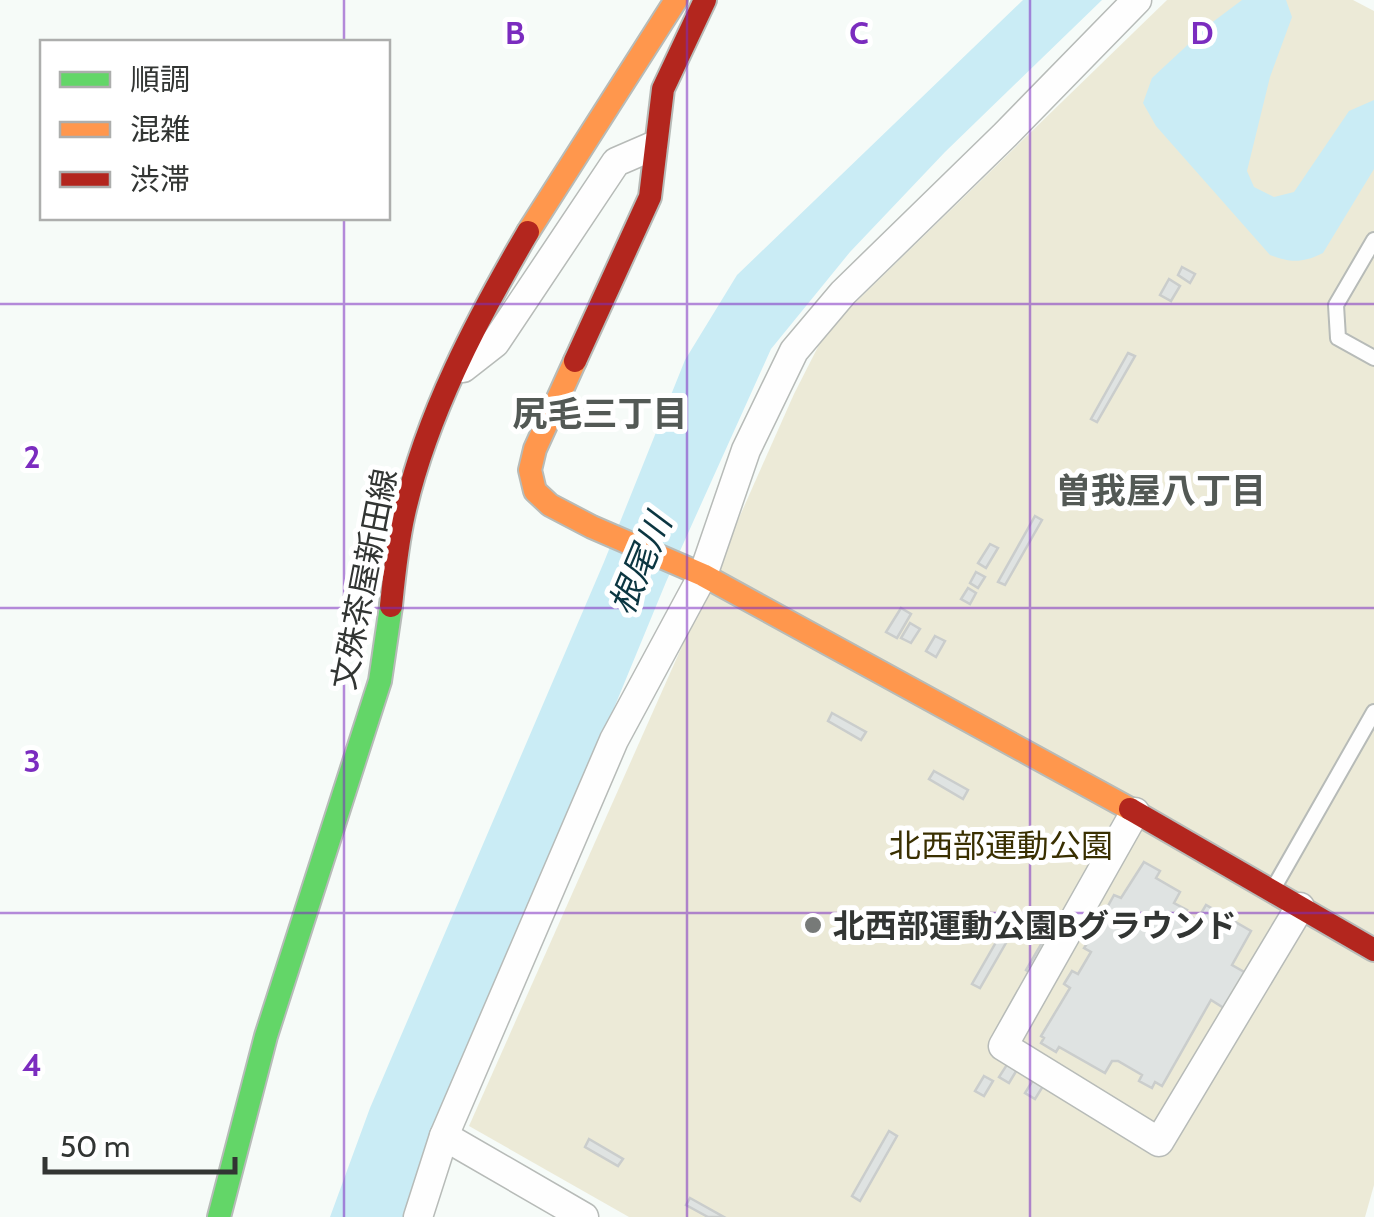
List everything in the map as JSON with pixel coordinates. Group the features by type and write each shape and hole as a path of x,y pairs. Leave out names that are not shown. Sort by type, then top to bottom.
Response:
{"street":[{"name":"文殊茶屋新田線","path":"219,1217 266,1036 380,681 389,638 395,552 409,495 477,325 538,211 676,0"},
{"path":"704,0 666,78 652,146 650,197 535,449 530,470 535,491 592,527 703,575 1136,812 1374,950"},
{"path":"418,1217 444,1136 614,740 703,575 746,450 794,350 843,293 1138,0"},
{"path":"455,374 495,343 616,162 652,146"},
{"path":"1136,812 1003,1046 1159,1142 1300,907"},
{"path":"444,1136 584,1217"}],"lane":[{"path":"1374,240 1336,305 1338,338 1374,358"},
{"path":"1273,890 1374,712"}],"green space":[{"name":"北西部運動公園","path":"1167,0 1353,0 1374,11 1374,1185 1365,1217 629,1217 469,1126 794,394 826,331"}],"water":[{"name":"根尾川","path":"1023,0 1102,0 945,152 850,252 771,349 666,582 404,1217 330,1217 370,1108 604,562 685,360 737,275"},
{"path":"1242,0 1286,0 1292,17 1270,77 1247,171 1254,187 1274,197 1294,192 1349,111 1374,100 1374,169 1323,253 1309,259 1291,261 1270,255 1156,126 1143,103 1152,78"}],"building":[{"path":"1182,267 1195,274 1190,283 1178,275"},
{"path":"1169,279 1180,286 1171,301 1160,295"},
{"path":"1128,353 1135,356 1097,422 1091,419"},
{"path":"1035,516 1042,520 1005,585 998,582"},
{"path":"990,544 998,548 986,568 978,563"},
{"path":"976,572 985,577 978,588 970,583"},
{"path":"968,588 976,593 970,604 961,599"},
{"path":"901,608 911,614 897,638 886,632"},
{"path":"910,623 920,629 911,643 901,638"},
{"path":"935,636 945,641 936,657 926,651"},
{"path":"832,713 866,732 861,740 828,721"},
{"path":"934,771 968,790 963,799 929,779"},
{"path":"1144,862 1160,871 1156,878 1180,892 1174,903 1187,910 1185,913 1197,920 1206,905 1251,931 1232,965 1246,973 1227,1010 1211,1000 1162,1086 1155,1082 1152,1088 1139,1081 1142,1075 1118,1061 1112,1061 1105,1073 1059,1047 1056,1052 1041,1043 1041,1036 1070,988 1064,984 1072,971 1078,974 1091,952 1084,948 1109,919 1103,915 1114,895 1121,898"},
{"path":"1010,918 1018,922 980,988 972,984"},
{"path":"1043,941 1053,947 1036,976 1026,970"},
{"path":"1008,1063 1018,1068 1009,1083 999,1077"},
{"path":"984,1076 993,1081 984,1096 975,1091"},
{"path":"1035,1077 1045,1083 1035,1099 1025,1093"},
{"path":"889,1131 897,1136 860,1201 852,1196"},
{"path":"589,1139 623,1159 618,1166 585,1147"},
{"path":"690,1198 724,1217 708,1217 686,1205"}],"traffic: fast":[{"path":"219,1217 266,1036 380,681 391,606"}],"traffic: slow":[{"path":"528,232 676,0"},
{"path":"575,361 535,449 530,470 535,491 550,505 703,575 1130,809"}],"traffic: jam":[{"path":"575,361 650,197 663,89 705,0"},
{"path":"391,606 402,526 425,441 472,334 528,232"},
{"path":"1130,809 1374,950"}],"place":[{"name":"北西部運動公園Bグラウンド","path":"813,925"}],"district":[{"name":"尻毛三丁目","path":"600,413"},
{"name":"曽我屋八丁目","path":"1161,490"}]}
